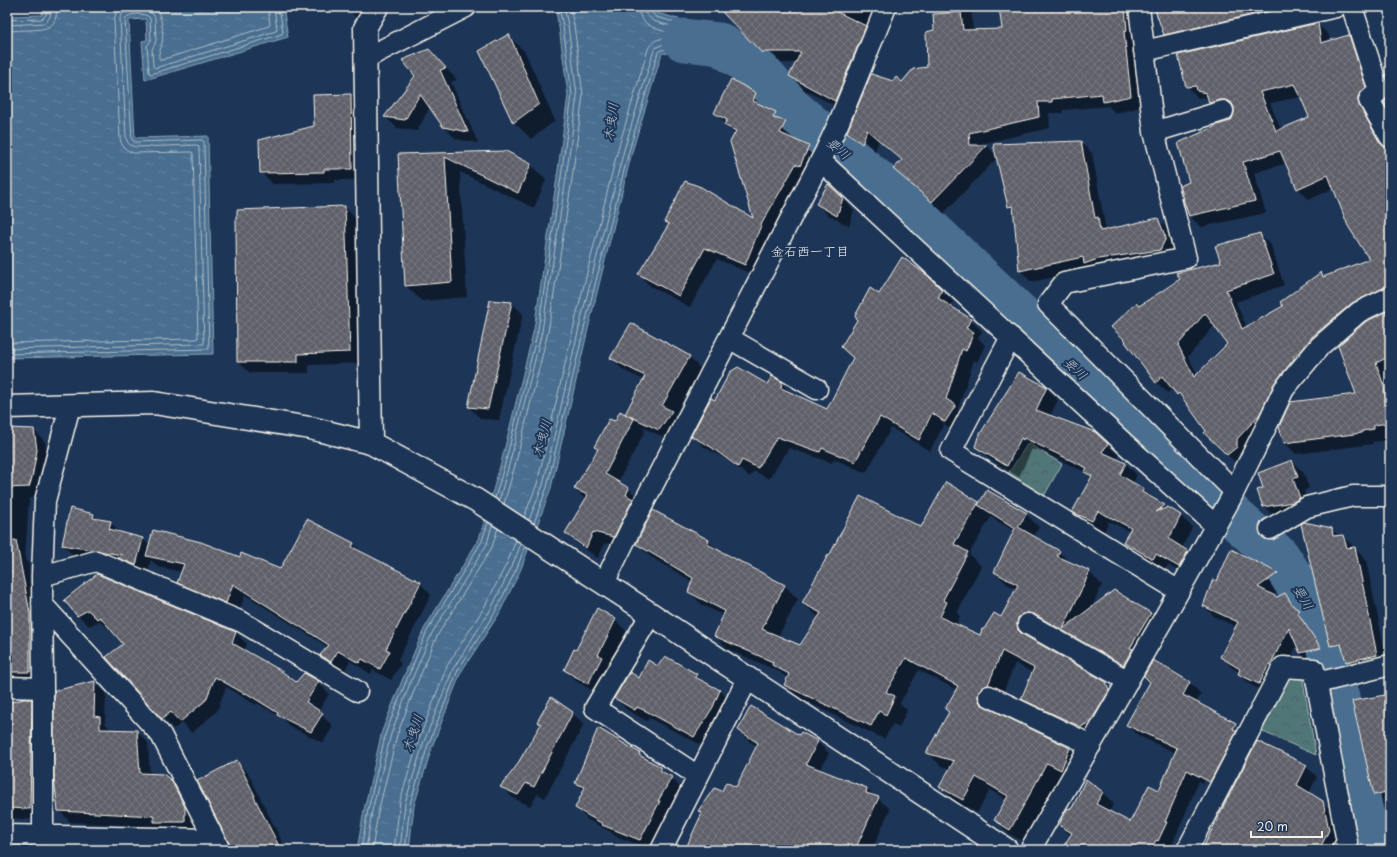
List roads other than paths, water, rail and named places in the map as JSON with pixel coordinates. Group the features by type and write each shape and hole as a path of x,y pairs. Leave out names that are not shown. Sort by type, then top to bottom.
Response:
{"street":[{"path":"371,443 365,28 377,7"},
{"path":"366,58 466,7"},
{"path":"604,583 823,156 839,122 886,7"},
{"path":"1139,7 1154,132 1186,258 1064,283 1048,304 1232,495"},
{"path":"1144,51 1336,7"},
{"path":"1352,7 1385,88 1369,100 1390,137"},
{"path":"1154,132 1223,111"},
{"path":"823,156 1011,337 1123,442 1217,522"},
{"path":"1030,850 1128,681 1232,495 1284,389 1325,341 1359,312 1390,297"},
{"path":"1011,337 951,451 1179,591"},
{"path":"729,338 817,389"},
{"path":"7,407 154,403 310,428 371,443 476,500 1007,850"},
{"path":"43,843 42,576 45,501 70,406"},
{"path":"1270,530 1307,507 1353,496 1390,496"},
{"path":"42,576 96,561 242,622 357,691"},
{"path":"7,834 43,843 217,845 161,735 42,604"},
{"path":"651,614 595,708 698,776"},
{"path":"1028,624 1128,681"},
{"path":"1318,682 1390,666"},
{"path":"1187,850 1283,667 1314,669 1318,682 1347,842 1342,850"},
{"path":"661,850 748,678"},
{"path":"7,687 43,688"},
{"path":"989,696 1091,745"}],"water":[{"path":"42,7 283,7 288,37 145,80 142,41 147,40 146,19 129,20 135,138 208,136 213,354 7,358 7,16 42,15"},
{"name":"木曳川","path":"555,7 652,7 657,13 732,34 749,50 722,66 685,55 662,53 632,152 589,325 551,488 521,569 499,614 461,672 432,747 414,806 409,850 357,850 364,810 382,731 424,629 479,539 502,459 534,329 568,95"}],"waterway":[{"name":"要川","path":"684,40 720,44 760,72 793,110 889,191 1236,519 1279,557 1309,604 1326,640 1370,850"}],"district":[{"name":"金石西一丁目","path":"810,250"}]}
